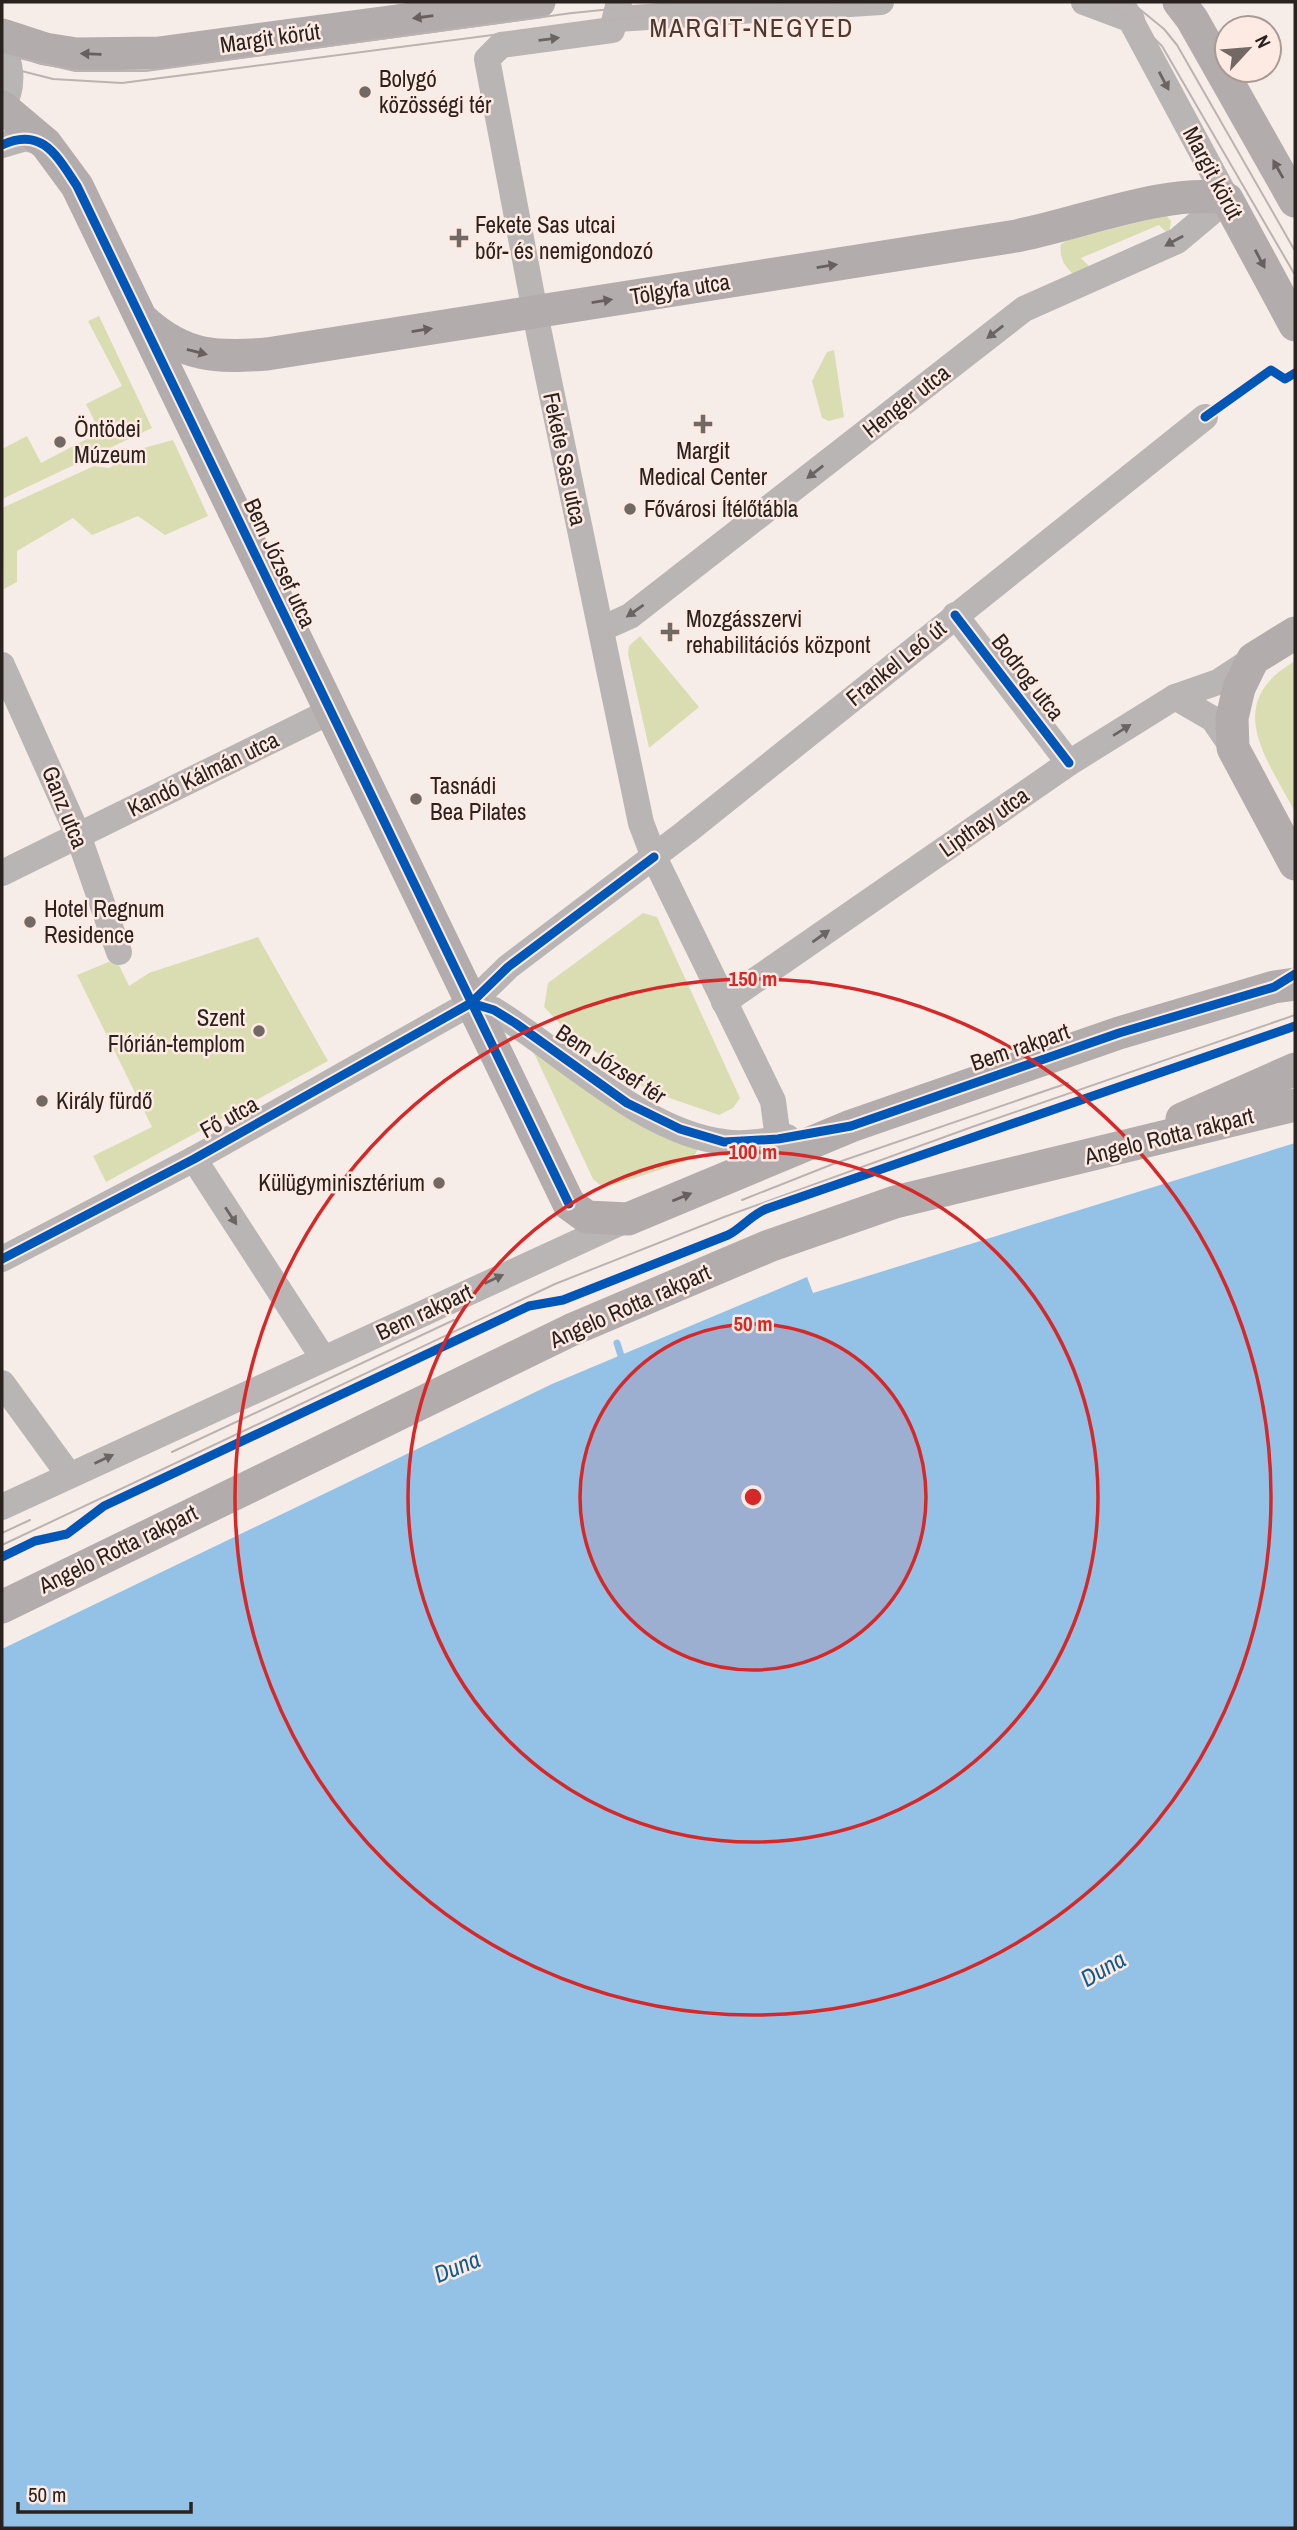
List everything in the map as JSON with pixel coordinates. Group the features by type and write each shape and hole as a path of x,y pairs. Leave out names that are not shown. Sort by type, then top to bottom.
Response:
{"main road":[{"name":"Margit körút","path":"2,35 45,49 76,54 148,53 539,2"},
{"path":"1179,2 1192,19 1295,201"},
{"path":"2,107 46,144"},
{"name":"Bem József utca","path":"46,144 77,186 471,1003"},
{"name":"Tölgyfa utca","path":"140,317 179,347 231,357 1033,233 1179,197 1206,194 1227,199"},
{"name":"Margit körút","path":"1227,199 1295,325"},
{"path":"1295,633 1253,659 1239,688 1232,718 1233,748 1295,863"},
{"name":"Bem rakpart","path":"628,1219 851,1126 1119,1033 1288,982"},
{"path":"471,1003 569,1204 587,1217 628,1219"},
{"path":"1147,1142 1189,1114 1295,1069"},
{"name":"Angelo Rotta rakpart","path":"2,1607 571,1330 769,1246 895,1202 1295,1105"}],"street":[{"path":"618,11 880,2"},
{"name":"Margit körút","path":"1084,2 1126,11 1227,199"},
{"name":"Fekete Sas utca","path":"618,11 612,30 501,46 488,59 535,312 641,823 654,857"},
{"path":"2,40 11,82 9,96 2,107"},
{"path":"2,145 26,138 46,144"},
{"name":"Henger utca","path":"601,629 630,616 1024,309 1177,241 1227,199"},
{"name":"Frankel Leó út","path":"654,857 1205,416"},
{"name":"Bodrog utca","path":"955,615 1069,763"},
{"name":"Lipthay utca","path":"724,1002 1069,763 1175,697 1217,682 1253,659"},
{"name":"Ganz utca","path":"2,665 78,835 119,952"},
{"path":"1175,697 1213,719 1233,748"},
{"name":"Kandó Kálmán utca","path":"2,873 329,712"},
{"path":"471,1003 508,967 654,857 773,1101 778,1139 764,1157 736,1175"},
{"name":"Bem József tér","path":"471,1003 494,1010 627,1103 680,1129 724,1142 778,1139"},
{"name":"Fő utca","path":"2,1259 194,1159 471,1003"},
{"name":"Bem rakpart","path":"778,1139 851,1126"},
{"path":"194,1159 323,1358"},
{"name":"Bem rakpart","path":"2,1507 628,1219"},
{"path":"2,1383 69,1475"}],"green space":[{"path":"1166,215 1171,221 1169,235 1159,225 1081,258 1091,268 1074,275 1063,261 1061,244 1068,240"},
{"path":"99,316 152,428 2,499 2,449 27,436 41,463 100,432 86,404 122,386 88,321"},
{"path":"834,350 844,417 829,421 822,418 812,381 827,352"},
{"path":"173,440 208,516 165,535 138,516 92,535 73,518 17,551 17,582 4,589 2,508 94,466 109,468 140,449"},
{"path":"640,636 699,707 649,748 628,654 629,646"},
{"path":"1295,661 1295,812 1263,751 1255,713 1260,695 1273,677"},
{"path":"643,913 657,917 740,1098 733,1108 719,1115 649,1091 566,1030 544,1007 548,983"},
{"path":"258,937 328,1061 106,1182 93,1156 152,1127 77,975 116,959 129,986 149,973"},
{"path":"534,1053 699,1146 693,1159 613,1185 601,1186 593,1179"}],"water":[{"name":"Duna","path":"1295,1143 1295,2528 2,2528 2,1649 552,1384 807,1277 813,1293"}],"waterway":[{"path":"617,1343 623,1362"}],"tram line":[{"path":"2,54 75,71 146,71 572,13 682,2"},
{"path":"2,66 53,79 122,83 617,19 881,2"},
{"path":"1102,2 1135,20 1162,46 1295,275"},
{"path":"1131,2 1164,29 1177,45 1295,251"},
{"path":"2,1545 555,1284 724,1217 972,1127 1295,1015"},
{"path":"742,1200 833,1164 1068,1083"},
{"path":"172,1452 454,1320"},
{"path":"2,1533 30,1520"}],"cycle path":[{"path":"2,145 16,140 38,142 55,155 77,186 569,1204"},
{"path":"1205,417 1271,370 1285,379 1295,373"},
{"path":"955,615 1069,763"},
{"path":"2,1259 194,1159 471,1003 508,967 654,857"},
{"path":"471,1003 494,1010 515,1023 627,1103 680,1129 724,1142 778,1139 851,1126 1119,1033 1274,987 1295,974"},
{"path":"2,1557 35,1541 67,1534 104,1506 529,1306 563,1300 728,1235 766,1209 1295,1026"}],"place":[{"name":"Bolygó közösségi tér","path":"365,92"},
{"name":"Fekete Sas utcai bőr- és nemigondozó","path":"459,238"},
{"name":"Margit Medical Center","path":"703,424"},
{"name":"Öntödei Múzeum","path":"60,442"},
{"name":"Fővárosi Ítélőtábla","path":"630,509"},
{"name":"Mozgásszervi rehabilitációs központ","path":"670,632"},
{"name":"Tasnádi Bea Pilates","path":"416,799"},
{"name":"Hotel Regnum Residence","path":"30,922"},
{"name":"Szent Flórián-templom","path":"259,1031"},
{"name":"Király fürdő","path":"42,1101"},
{"name":"Külügyminisztérium","path":"439,1183"}],"district":[{"name":"MARGIT-NEGYED","path":"752,28"}]}
